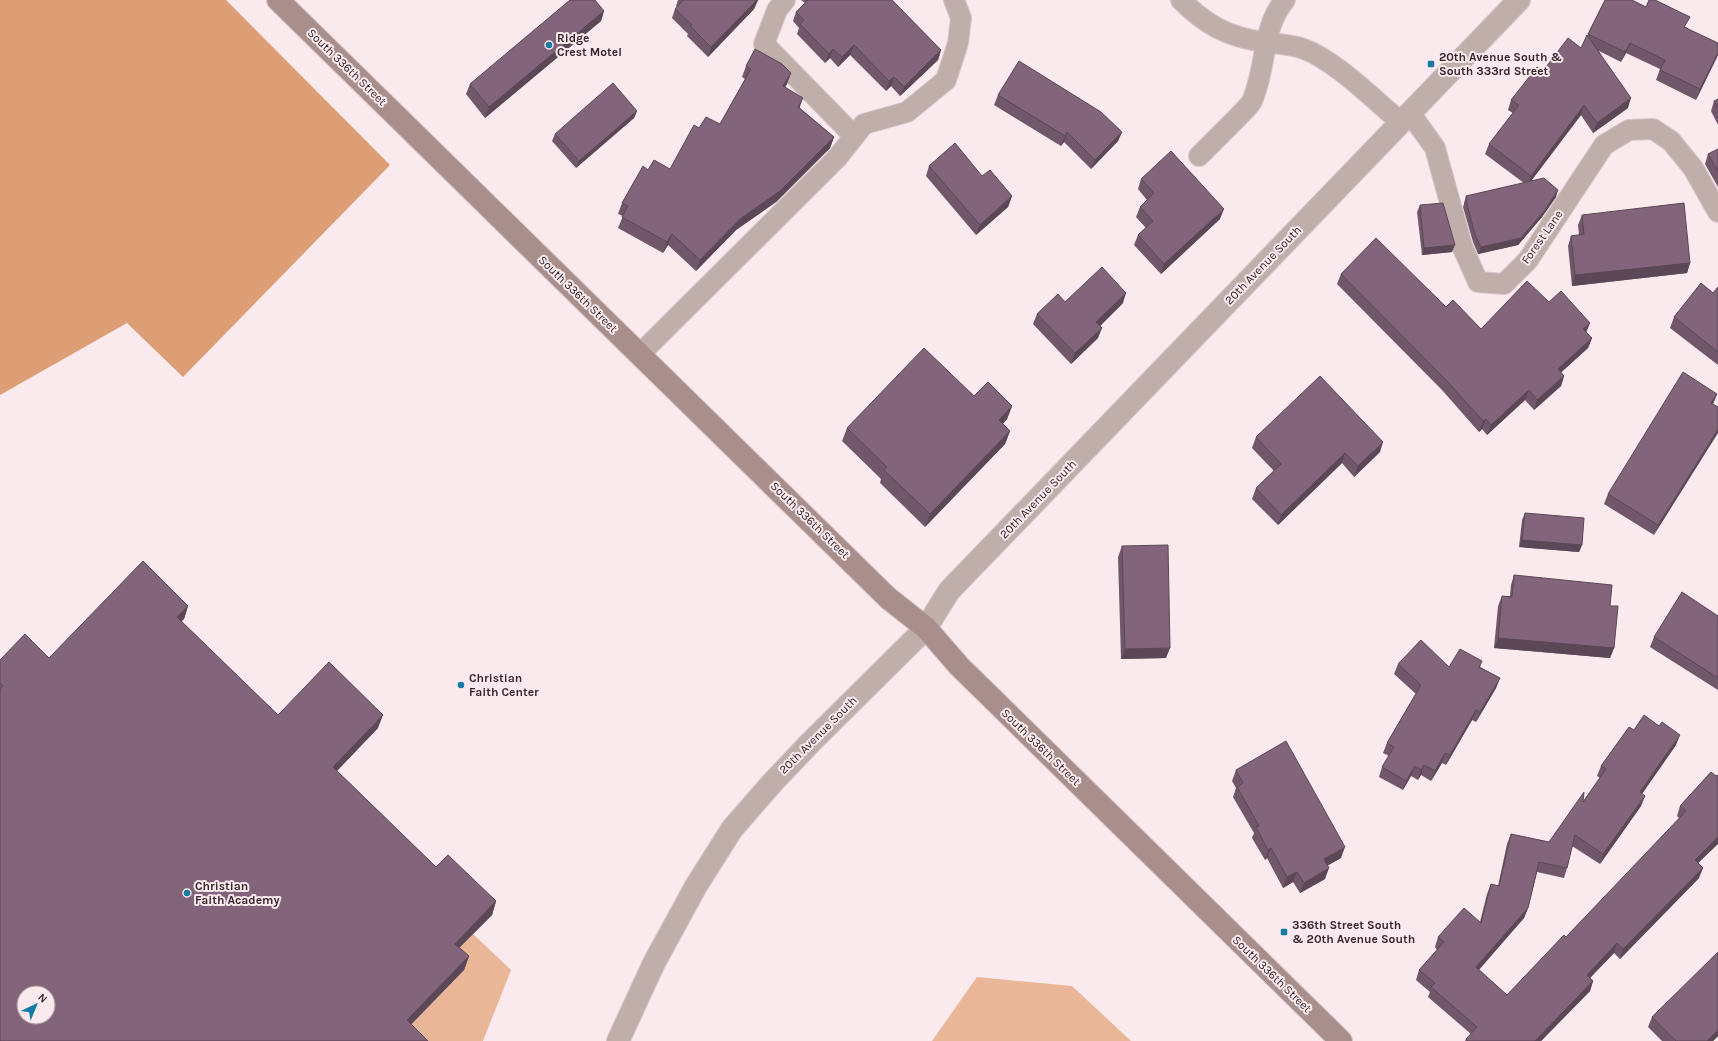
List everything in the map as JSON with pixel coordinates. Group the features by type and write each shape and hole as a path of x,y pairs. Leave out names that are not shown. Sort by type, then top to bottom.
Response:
{"main road":[{"name":"South 336th Street","path":"278,0 888,598 926,628 958,666 1341,1041"}],"street":[{"path":"785,0 777,10 764,44 854,136"},
{"path":"640,354 837,158 864,124 907,112 946,80 958,43 961,18 954,0"},
{"path":"1181,0 1198,16 1214,27 1232,36 1266,43 1286,44 1304,49 1319,56 1405,118"},
{"path":"1200,156 1251,102 1260,78 1266,43 1273,19 1285,0"},
{"name":"20th Avenue South","path":"618,1041 671,930 732,829 805,748 926,628 949,591 1519,0"},
{"name":"Forest Lane","path":"1405,118 1435,148 1462,246 1478,282 1504,284 1528,260 1604,145 1629,130 1653,129 1670,141 1693,168 1718,212"}],"shaded area":[{"path":"0,0 226,0 390,165 183,377 127,323 0,395"},
{"path":"473,934 511,970 483,1041 409,1041 402,1034 464,970 450,957"},
{"path":"977,977 1072,986 1131,1041 932,1041"}],"building":[{"name":"Ridge Crest Motel","path":"570,0 595,0 604,11 489,107 470,84"},
{"path":"683,0 757,0 711,47 690,26 692,25 675,9"},
{"path":"808,0 892,0 941,50 904,87 894,77 889,81 854,45 842,57 833,49 829,54 800,24 804,20 796,12"},
{"path":"1605,0 1632,0 1646,7 1649,0 1655,0 1690,17 1684,27 1718,43 1718,53 1700,89 1660,70 1665,60 1630,43 1625,52 1588,34"},
{"path":"1587,35 1631,98 1597,123 1584,105 1531,176 1489,144 1519,105 1511,100 1537,67 1543,71 1568,38 1581,48"},
{"path":"755,49 782,64 791,73 783,86 803,98 798,107 834,137 780,191 740,219 700,260 672,234 667,242 622,217 628,206 622,203 643,166 648,170 654,160 670,169 694,125 699,128 706,117 720,124 751,69 746,66"},
{"path":"1019,61 1101,112 1122,132 1095,160 1067,132 1065,136 998,95"},
{"path":"613,83 637,111 579,161 555,134"},
{"path":"1718,99 1718,108 1714,101"},
{"path":"955,143 982,176 990,170 1012,196 980,225 929,166"},
{"path":"1718,149 1718,171 1708,154"},
{"path":"1171,151 1224,209 1164,264 1138,235 1153,221 1140,207 1154,193 1141,179"},
{"path":"1544,178 1558,190 1545,210 1521,238 1481,247 1475,235 1466,196"},
{"path":"1443,203 1455,245 1424,248 1420,205"},
{"path":"1684,203 1690,263 1575,275 1571,236 1584,234 1582,215"},
{"path":"1376,238 1446,307 1453,300 1481,329 1527,281 1549,302 1561,291 1590,323 1583,329 1592,338 1558,369 1564,376 1537,400 1529,390 1491,425 1486,419 1483,421 1446,380 1341,274"},
{"path":"1102,267 1126,293 1096,322 1102,328 1075,353 1037,314 1058,294 1065,302"},
{"path":"1701,283 1713,293 1718,287 1718,352 1674,317"},
{"path":"924,348 974,396 988,382 1012,406 999,420 1010,431 930,514 884,470 887,467 847,428"},
{"path":"1683,372 1717,394 1711,403 1718,407 1718,429 1658,525 1608,494"},
{"path":"1320,376 1383,442 1358,466 1345,453 1281,515 1256,488 1281,464 1256,437"},
{"path":"1525,513 1584,518 1582,545 1522,540"},
{"path":"1168,545 1170,648 1125,649 1122,546"},
{"path":"143,561 188,606 177,617 278,715 329,662 383,715 333,767 436,867 448,855 496,901 455,944 469,956 407,1020 428,1041 0,1041 0,689 3,686 0,683 0,660 25,634 49,658"},
{"path":"1514,575 1612,585 1610,606 1618,606 1614,648 1498,638 1502,596 1512,597"},
{"path":"1682,592 1718,616 1718,678 1654,637"},
{"path":"1421,640 1449,667 1460,649 1482,661 1479,667 1500,678 1480,712 1476,710 1450,755 1445,753 1435,771 1424,765 1421,770 1415,766 1406,781 1382,767 1394,747 1387,743 1421,685 1398,664"},
{"path":"1644,715 1659,726 1662,722 1680,735 1640,792 1645,796 1603,854 1575,835 1567,868 1539,862 1528,908 1476,967 1507,995 1564,935 1566,937 1686,811 1680,806 1711,772 1716,776 1718,775 1718,837 1695,860 1703,868 1623,949 1617,943 1587,975 1593,981 1535,1041 1468,1041 1466,1039 1477,1027 1431,987 1435,983 1419,970 1444,942 1438,937 1464,908 1481,923 1491,884 1499,886 1511,834 1549,842 1584,792 1583,802 1606,769 1601,766 1629,727 1634,730"},
{"path":"1286,741 1345,847 1324,859 1329,868 1304,883 1297,872 1287,877 1271,848 1268,850 1256,827 1259,826 1237,787 1243,783 1236,770"},
{"path":"1718,952 1718,1030 1707,1041 1676,1041 1652,1017"}],"place":[{"name":"Ridge Crest Motel","path":"549,45"},
{"name":"20th Avenue South & South 333rd Street","path":"1431,64"},
{"name":"Christian Faith Center","path":"461,685"},
{"name":"Christian Faith Academy","path":"187,893"},
{"name":"336th Street South & 20th Avenue South","path":"1284,932"}]}
